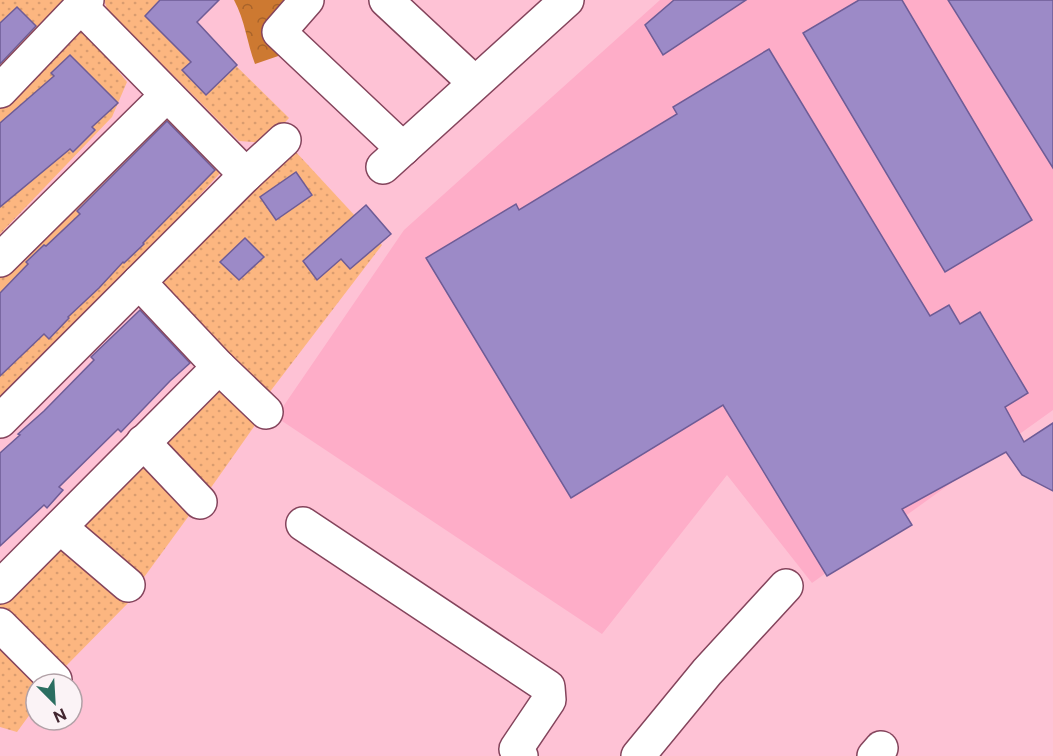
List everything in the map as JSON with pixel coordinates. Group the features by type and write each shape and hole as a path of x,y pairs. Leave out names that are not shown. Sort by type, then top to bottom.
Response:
{"street":[{"path":"307,0 279,32 393,158 476,84 550,5"},
{"path":"387,0 476,84"},
{"path":"0,91 84,3 167,95 246,174"},
{"path":"0,260 167,95"},
{"path":"0,421 246,174 284,140"},
{"path":"139,282 219,367 266,412"},
{"path":"0,587 219,367"},
{"path":"143,442 200,502"},
{"path":"303,524 548,687 549,700 516,749 521,756"},
{"path":"60,527 128,585"},
{"path":"638,756 707,672 786,586"},
{"path":"0,625 47,672"}],"shaded area":[{"path":"0,0 67,0 0,69"},
{"path":"104,0 169,0 289,118 266,143 239,141 107,9"},
{"path":"660,0 1053,0 1053,410 812,583 727,475 602,634 276,417 404,230"},
{"path":"85,29 127,82 112,117 0,234 0,99 36,63"},
{"path":"169,106 222,171 177,220 0,397 0,274"},
{"path":"295,151 382,245 269,393 161,286 161,270"},
{"path":"228,384 260,418 210,489 166,450 160,433"},
{"path":"144,459 196,506 142,580 85,536 81,514"},
{"path":"54,540 131,600 64,668 57,672 24,672 24,722 17,732 0,727 0,595"}],"green space":[{"path":"234,0 311,0 311,21 287,53 255,64 241,15"}],"building":[{"path":"160,0 219,0 197,22 237,65 206,95 182,70 191,62 145,16"},
{"path":"674,0 746,0 663,55 645,25"},
{"path":"859,0 902,0 1032,220 945,272 803,33"},
{"path":"948,0 1053,0 1053,168"},
{"path":"17,7 36,26 0,64 0,23"},
{"path":"769,49 930,316 949,305 960,324 980,312 1028,393 1005,407 1024,442 1053,423 1053,491 1022,475 1006,452 902,509 912,525 827,576 723,405 571,498 426,258 516,204 519,210 677,114 673,107"},
{"path":"70,55 118,103 92,127 95,130 73,152 70,149 0,207 0,123 54,76 51,73"},
{"path":"167,121 215,170 144,244 68,317 49,339 44,334 0,376 0,293 28,264 26,262 80,214 77,211"},
{"path":"296,172 312,195 276,220 260,197"},
{"path":"366,205 391,234 350,269 341,259 317,280 303,261"},
{"path":"245,238 264,257 239,280 220,262"},
{"path":"140,310 190,363 121,432 118,429 59,487 63,490 47,508 44,505 0,546 0,453 94,360 91,357"}]}
